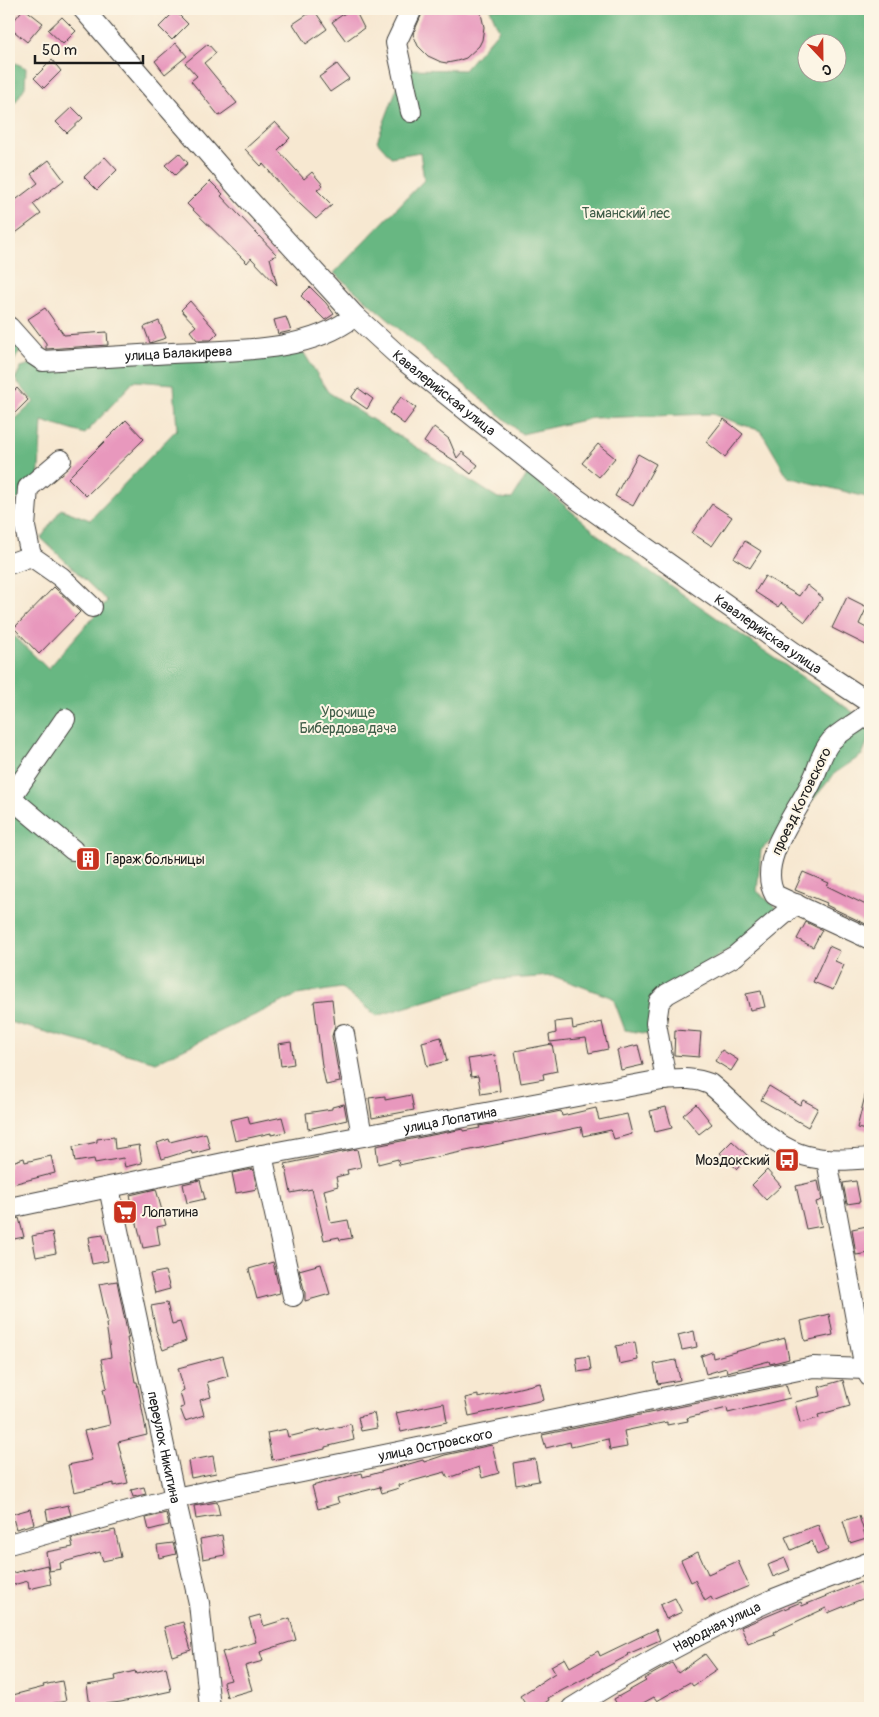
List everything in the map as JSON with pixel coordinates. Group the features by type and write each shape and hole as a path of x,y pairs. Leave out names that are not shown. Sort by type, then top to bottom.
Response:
{"street":[{"name":"Кавалерийская улица","path":"83,9 239,190 355,316 402,359 577,499 870,704"},
{"path":"411,112 396,44 412,9"},
{"name":"улица Балакирева","path":"9,327 34,355 43,361 276,346 306,341 335,330 355,316"},
{"path":"61,460 28,488 25,527 31,556 61,577 92,607"},
{"path":"9,564 31,556"},
{"name":"проезд Котовского","path":"870,711 840,733 825,749 818,762 814,779 780,840 770,867 770,885 775,895 870,939"},
{"path":"66,720 10,799 73,850"},
{"path":"666,1080 656,1023 659,1002 666,994 735,956 796,904"},
{"path":"344,1034 362,1136"},
{"name":"улица Лопатина","path":"9,1208 262,1155 683,1078 697,1079 710,1084 757,1127 784,1148 812,1158 827,1160 870,1158"},
{"path":"262,1155 293,1296"},
{"path":"827,1160 868,1373"},
{"name":"переулок Никитина","path":"110,1188 199,1603 210,1708"},
{"name":"улица Островского","path":"9,1544 175,1498 813,1368 868,1373"},
{"name":"Народная улица","path":"572,1708 624,1676 703,1633 775,1599 870,1562"}],"green space":[{"name":"Таманский лес","path":"490,9 870,9 870,498 788,477 761,431 712,414 592,418 522,434 334,273 424,180 420,152 391,157 377,141 404,69 464,70 499,30"},
{"path":"9,60 26,68 25,87 9,112"},
{"path":"9,338 20,350 9,371"},
{"name":"Урочище Бибердова дача","path":"304,353 328,392 498,498 512,499 528,473 603,539 870,724 870,735 862,755 835,773 803,812 761,850 757,891 778,909 742,942 655,993 649,1034 625,1030 613,998 553,976 495,980 377,1016 341,988 297,995 156,1062 9,1022 9,631 48,669 107,601 41,538 61,509 90,520 177,429 174,384 134,381 85,434 42,421 38,485 14,502 9,500 9,425 34,402 15,379 21,367 30,364"}],"building":[{"path":"23,9 43,23 27,42 9,27"},
{"path":"351,9 354,13 356,12 364,28 346,41 332,22"},
{"path":"424,9 480,9 484,27 479,46 466,58 447,63 428,56 418,46 413,34"},
{"path":"314,10 327,29 306,44 293,24"},
{"path":"175,11 188,24 172,40 159,27"},
{"path":"62,17 76,31 63,44 48,30"},
{"path":"176,43 187,56 165,74 155,61"},
{"path":"208,44 216,53 204,63 237,103 219,116 191,81 197,76 185,63"},
{"path":"52,60 61,71 44,88 34,78"},
{"path":"337,64 349,79 330,92 319,77"},
{"path":"72,107 83,118 67,133 56,122"},
{"path":"275,122 290,138 278,150 304,179 312,172 323,185 317,190 332,205 316,219 286,191 263,164 261,166 245,149"},
{"path":"179,153 188,163 175,175 165,165"},
{"path":"105,157 117,170 97,190 84,177"},
{"path":"49,160 64,180 33,204 41,214 13,235 9,229 9,205 38,183 31,174"},
{"path":"210,181 223,194 221,196 277,255 270,258 277,285 251,258 247,263 187,204"},
{"path":"310,287 334,314 325,320 301,296"},
{"path":"190,301 218,333 211,340 197,340 190,331 196,326 181,310"},
{"path":"45,308 64,335 107,332 108,345 46,349 46,343 28,319"},
{"path":"286,317 291,331 278,334 274,320"},
{"path":"159,321 166,338 150,343 144,327"},
{"path":"17,388 28,400 9,419 9,396"},
{"path":"358,388 373,399 367,409 351,398"},
{"path":"401,397 416,408 404,424 389,413"},
{"path":"724,419 743,434 725,457 706,442"},
{"path":"126,420 144,439 86,496 68,478"},
{"path":"434,427 449,439 457,458 462,452 478,465 471,474 455,461 424,442"},
{"path":"598,444 615,458 599,477 582,463"},
{"path":"638,454 656,464 633,506 615,496"},
{"path":"712,504 732,517 712,546 692,533"},
{"path":"745,541 761,551 750,568 734,558"},
{"path":"765,576 799,596 807,585 823,598 805,622 781,603 778,607 755,592"},
{"path":"54,587 80,612 39,654 14,628"},
{"path":"847,597 867,607 859,624 870,630 870,647 832,628"},
{"path":"803,872 829,883 827,886 870,907 870,926 826,905 827,903 795,890"},
{"path":"806,922 822,930 813,947 797,939"},
{"path":"829,946 840,951 835,961 844,965 833,990 813,982"},
{"path":"761,991 765,1007 750,1010 746,994"},
{"path":"332,999 335,1026 332,1036 340,1082 326,1085 314,1001"},
{"path":"572,1020 573,1029 602,1022 608,1049 589,1053 586,1038 550,1042 549,1035 556,1033 555,1022"},
{"path":"675,1030 701,1032 699,1057 674,1055"},
{"path":"441,1037 447,1061 427,1066 422,1042"},
{"path":"291,1042 294,1064 281,1066 278,1044"},
{"path":"552,1044 557,1071 543,1074 544,1079 521,1083 515,1051"},
{"path":"638,1045 643,1065 621,1070 617,1050"},
{"path":"722,1050 738,1060 731,1071 715,1061"},
{"path":"495,1055 500,1091 481,1094 478,1076 471,1077 468,1059"},
{"path":"769,1086 800,1105 803,1100 818,1108 808,1127 761,1100"},
{"path":"866,1092 870,1093 870,1131 857,1128"},
{"path":"411,1095 414,1110 372,1118 369,1098 385,1096 385,1100"},
{"path":"344,1104 347,1120 308,1129 306,1113 332,1109 332,1107"},
{"path":"696,1104 712,1124 699,1134 683,1115"},
{"path":"666,1107 672,1128 655,1132 650,1111"},
{"path":"596,1108 599,1120 627,1114 632,1134 614,1139 611,1130 583,1136 581,1127 399,1165 398,1159 378,1164 376,1146 463,1129 463,1131 480,1128 479,1126 561,1111 562,1116"},
{"path":"248,1116 250,1124 282,1117 286,1132 271,1135 271,1133 235,1141 230,1120"},
{"path":"206,1133 210,1149 192,1154 191,1150 162,1159 157,1143 169,1139 170,1142"},
{"path":"114,1137 115,1149 139,1145 142,1163 125,1167 123,1158 95,1163 94,1159 75,1162 73,1147 97,1142 97,1139"},
{"path":"732,1141 748,1156 737,1169 720,1153"},
{"path":"357,1149 361,1167 347,1170 348,1174 336,1177 338,1186 324,1190 331,1223 348,1220 352,1238 340,1240 339,1237 324,1240 312,1189 291,1193 285,1164"},
{"path":"51,1156 55,1173 9,1185 9,1163 24,1158 25,1162"},
{"path":"253,1169 257,1189 236,1193 232,1173"},
{"path":"767,1170 781,1186 766,1200 752,1185"},
{"path":"200,1180 205,1199 187,1203 183,1184"},
{"path":"818,1181 822,1200 816,1202 822,1226 806,1229 796,1186"},
{"path":"856,1181 860,1202 847,1204 843,1183"},
{"path":"156,1189 166,1225 157,1227 160,1245 143,1248 130,1195"},
{"path":"19,1218 24,1237 9,1240 9,1220"},
{"path":"867,1226 870,1239 870,1253 856,1255 852,1229"},
{"path":"52,1232 56,1253 36,1257 32,1236"},
{"path":"103,1235 108,1261 92,1264 88,1243 90,1242 89,1237"},
{"path":"273,1262 280,1293 257,1299 249,1269"},
{"path":"321,1264 330,1294 305,1301 305,1293 299,1270"},
{"path":"165,1271 170,1289 155,1293 150,1274"},
{"path":"117,1281 129,1338 127,1338 135,1382 137,1382 147,1435 118,1442 128,1483 114,1486 114,1483 74,1492 68,1465 92,1460 84,1431 110,1425 103,1389 107,1388 101,1359 111,1357 106,1324 108,1324 99,1284"},
{"path":"167,1303 172,1324 180,1322 186,1341 163,1350 156,1331 151,1306"},
{"path":"829,1314 833,1335 805,1341 801,1321"},
{"path":"694,1331 697,1347 682,1350 678,1335"},
{"path":"785,1338 789,1359 770,1364 769,1361 727,1372 726,1368 706,1374 701,1356 712,1352 713,1358"},
{"path":"635,1342 638,1360 619,1364 616,1346"},
{"path":"223,1356 228,1376 207,1382 211,1397 200,1400 204,1415 185,1421 180,1408 184,1407 180,1392 184,1390 178,1368"},
{"path":"589,1356 591,1370 578,1372 576,1358"},
{"path":"676,1360 680,1380 658,1384 654,1364"},
{"path":"843,1380 850,1406 818,1415 819,1418 800,1423 795,1402 821,1396 819,1387"},
{"path":"540,1383 544,1400 469,1416 465,1398 478,1395 478,1398"},
{"path":"786,1385 790,1398 728,1413 727,1408 687,1418 688,1421 667,1425 667,1422 624,1431 627,1447 610,1450 608,1439 571,1447 570,1442 546,1448 542,1435"},
{"path":"444,1403 447,1422 401,1432 396,1413"},
{"path":"374,1413 377,1428 361,1431 358,1417"},
{"path":"351,1424 354,1440 325,1447 325,1449 272,1460 267,1433 286,1429 288,1437"},
{"path":"492,1445 499,1473 482,1478 479,1467 448,1478 445,1472 398,1485 399,1488 382,1493 380,1487 337,1498 339,1503 318,1509 312,1486 362,1473 363,1477 423,1460 424,1462 445,1455"},
{"path":"213,1456 216,1473 191,1478 188,1461"},
{"path":"535,1459 539,1481 516,1485 513,1463"},
{"path":"144,1487 146,1494 133,1497 131,1490"},
{"path":"217,1502 220,1515 196,1519 194,1506"},
{"path":"68,1505 71,1515 48,1521 46,1510"},
{"path":"30,1509 34,1524 16,1529 12,1514"},
{"path":"166,1513 169,1525 149,1530 146,1518"},
{"path":"859,1516 866,1538 850,1543 843,1521"},
{"path":"818,1525 828,1550 817,1555 812,1541 791,1550 785,1537"},
{"path":"115,1530 121,1557 103,1561 100,1552 60,1563 61,1569 49,1571 46,1552 73,1547 71,1539"},
{"path":"222,1535 225,1555 203,1559 200,1539"},
{"path":"173,1543 176,1554 159,1558 157,1545"},
{"path":"698,1552 708,1574 738,1561 749,1586 713,1601 711,1597 705,1601 695,1580 691,1582 681,1560"},
{"path":"785,1558 790,1570 773,1577 768,1565"},
{"path":"47,1565 51,1584 29,1589 28,1581 9,1586 9,1574"},
{"path":"861,1582 867,1597 828,1613 826,1608 774,1632 775,1634 748,1644 741,1627 801,1602 802,1606"},
{"path":"675,1598 682,1612 666,1619 660,1605"},
{"path":"260,1615 264,1626 290,1618 296,1640 260,1652 263,1661 245,1666 252,1690 227,1697 223,1682 231,1680 222,1652 256,1642 249,1618"},
{"path":"183,1622 191,1650 172,1656 164,1627"},
{"path":"656,1629 660,1640 628,1654 548,1698 549,1700 537,1708 528,1708 520,1696 555,1673 551,1666 565,1658 570,1667 598,1651 600,1656"},
{"path":"705,1654 717,1670 693,1686 690,1682 657,1701 654,1697 634,1708 619,1708 614,1699 646,1681 644,1679 672,1663 678,1673"},
{"path":"166,1667 171,1691 121,1702 90,1706 87,1685 116,1680 115,1676 135,1671 136,1674"},
{"path":"62,1681 66,1701 28,1708 10,1708 9,1696"}],"place":[{"name":"Гараж больницы","path":"88,859"},
{"name":"Моздокский","path":"787,1160"},
{"name":"Лопатина","path":"125,1212"}]}
